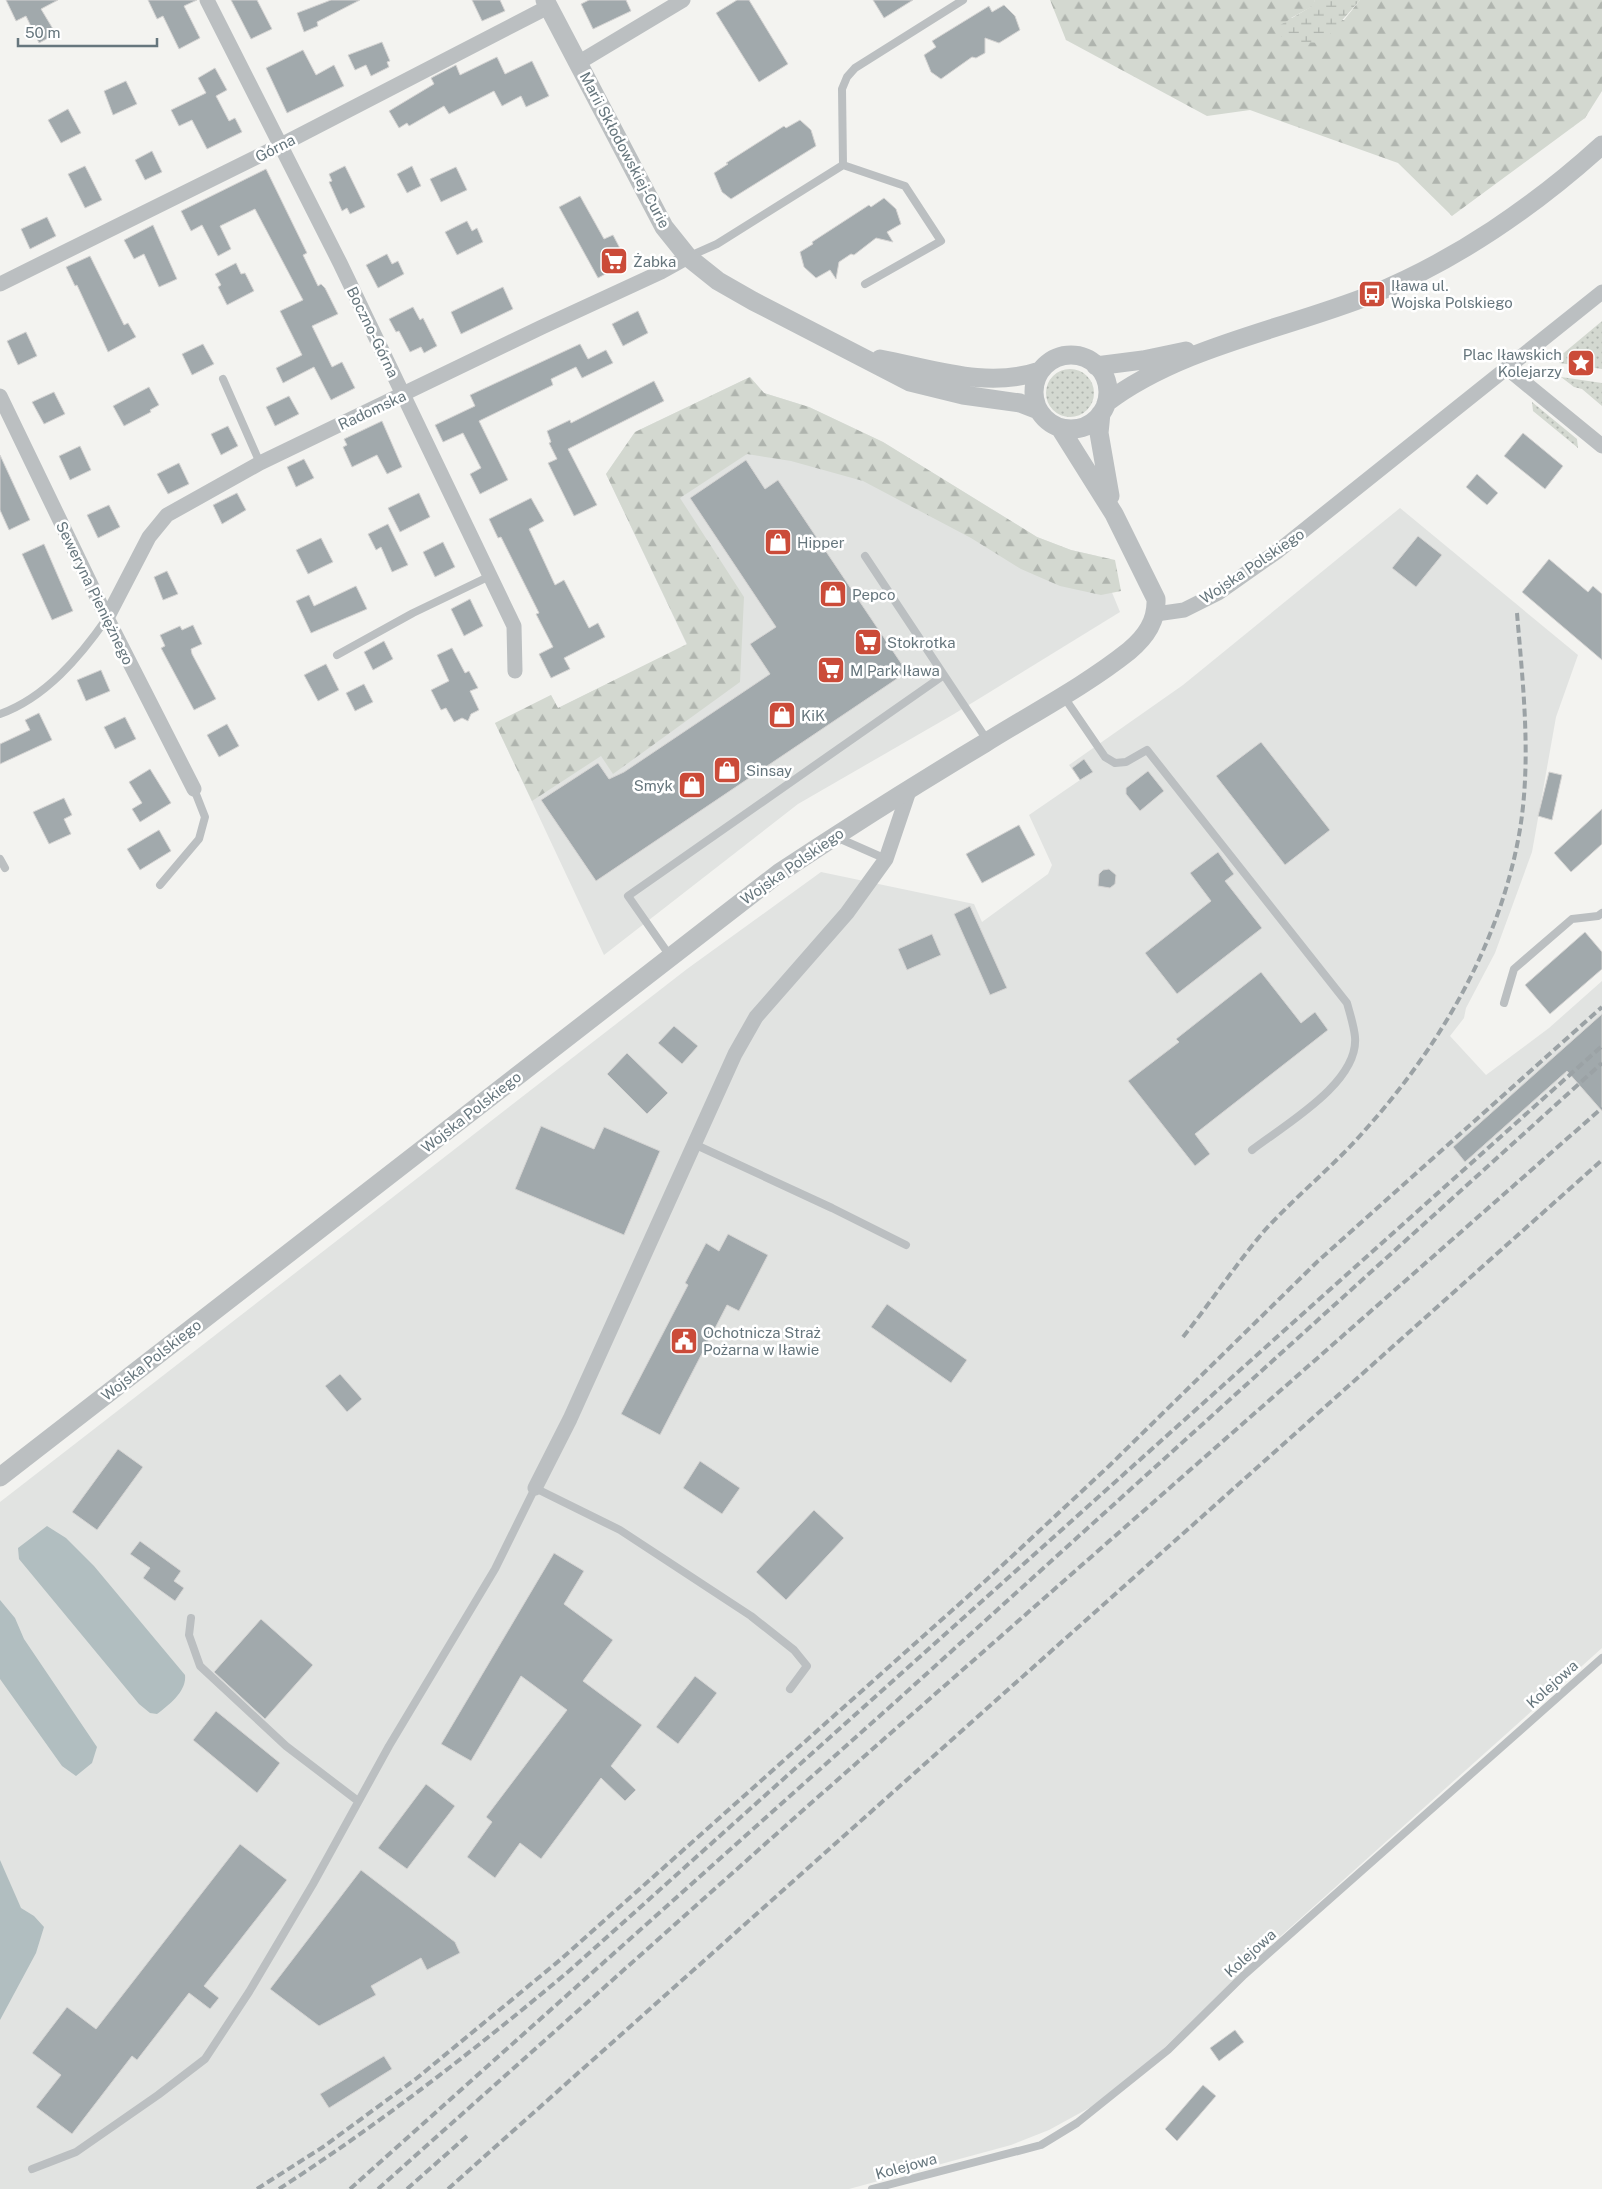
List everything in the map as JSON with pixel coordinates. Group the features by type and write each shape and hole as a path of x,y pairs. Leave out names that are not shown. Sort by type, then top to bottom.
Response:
{"street":[{"name":"Boczno-Górna","path":"207,0 281,145 404,395 514,626 516,671"},
{"path":"578,63 683,0"},
{"name":"Górna","path":"0,284 281,145 547,3"},
{"name":"Marii Skłodowskiej-Curie","path":"547,3 664,226 688,257 718,281 753,301 910,382 963,395 1020,403 1038,410"},
{"path":"1114,514 1102,459 1099,433 1104,408 1106,383 1096,366 1088,359 1067,355 1052,361 1040,371 1034,390 1034,401 1038,410 1052,424 1060,428 1072,429 1083,427 1093,422 1104,408 1148,376 1226,343 1372,294 1465,248 1518,212 1602,145"},
{"name":"Radomska","path":"107,618 149,537 167,515 260,463 542,327 661,272 688,257"},
{"name":"Wojska Polskiego","path":"0,1477 779,872 910,788 1063,695 1130,650 1151,627 1156,614 1184,610 1218,593 1278,552 1602,292"},
{"path":"1096,366 1143,360 1226,343"},
{"name":"Marii Skłodowskiej-Curie","path":"858,354 957,376 990,379 1022,377 1040,371"},
{"path":"1508,369 1602,446"},
{"name":"Seweryna Pieniężnego","path":"0,396 107,618 194,789"},
{"path":"1060,428 1114,514 1156,599 1156,614"},
{"path":"536,1488 570,1419 731,1061 756,1017 847,913 886,859 910,788"}],"lane":[{"path":"843,165 842,89 847,77 855,68 962,0"},
{"path":"688,257 717,244 843,165"},
{"path":"843,165 905,186 941,241 865,284"},
{"path":"223,379 260,463"},
{"path":"865,556 987,741"},
{"path":"337,655 414,613 490,576"},
{"path":"0,714 14,709 43,690 90,642 107,618"},
{"path":"670,956 628,896 944,675"},
{"path":"1063,695 1105,757 1115,764 1126,762 1147,750 1347,1003 1355,1038 1350,1066 1327,1093 1252,1150"},
{"path":"160,885 199,839 206,817 194,789"},
{"path":"834,836 886,859"},
{"path":"0,859 5,868"},
{"path":"1504,1003 1514,969 1572,919 1598,916 1602,912"},
{"path":"694,1144 832,1208 906,1245"},
{"path":"32,2169 76,2152 158,2095 205,2059 249,1992 358,1801 495,1569 536,1488 620,1530 751,1616 794,1650 807,1666 790,1689"},
{"path":"191,1618 189,1635 200,1666 286,1746 358,1801"},
{"name":"Kolejowa","path":"872,2189 1041,2145 1077,2123 1168,2050 1244,1975 1602,1658"}],"shaded area":[{"name":"M Park Iława","path":"750,377 764,393 809,407 883,442 1037,537 1071,550 1097,556 1120,612 954,714 798,804 604,955 495,723 551,695 558,708 687,645 606,474 635,432"},
{"path":"1400,508 1578,655 1556,717 1532,852 1495,953 1466,1008 1464,1018 1450,1036 1486,1075 1549,1028 1602,981 1602,1648 1263,1952 1156,2056 1091,2107 1049,2130 1011,2145 849,2189 0,2189 0,1502 687,969 821,872 974,904 982,922 1048,874 1052,865 1029,815 1080,780 1069,765 1183,685"},
{"path":"47,1526 66,1538 94,1566 185,1675 185,1681 180,1692 172,1702 157,1714 150,1713 139,1704 19,1559 18,1548"},
{"path":"0,1600 15,1618 24,1639 97,1747 92,1763 76,1776 62,1766 0,1679"},
{"path":"0,1860 21,1908 34,1916 44,1927 36,1953 0,2020"}],"green space":[{"path":"1050,0 1315,0 1313,6 1291,18 1344,20 1360,0 1602,0 1602,91 1585,118 1452,216 1398,163 1250,110 1207,116 1066,40"},
{"path":"1315,0 1360,0 1322,43 1284,41 1277,27 1312,6"},
{"path":"1602,321 1602,369 1559,363 1559,357"},
{"path":"1065,369 1075,369 1084,373 1090,379 1093,384 1093,402 1084,413 1075,417 1065,417 1056,413 1050,407 1046,398 1046,388 1050,379 1056,373"},
{"path":"750,377 764,393 809,407 883,442 1037,537 1071,550 1115,560 1121,591 1101,595 1060,586 1021,569 971,538 863,481 791,461 747,454 680,498 744,597 740,682 613,774 601,756 532,801 495,723 551,695 558,708 687,644 606,474 635,432"},
{"path":"1561,377 1602,383 1602,406 1582,389 1574,387"},
{"path":"1532,402 1577,439 1578,448 1533,411"}],"building":[{"path":"6,0 58,0 41,9 56,34 39,43 26,16 16,21"},
{"path":"148,0 197,0 184,6 200,38 179,49 163,16 157,19"},
{"path":"231,0 257,0 272,29 251,39"},
{"path":"331,0 360,0 317,22 318,26 304,32 297,13"},
{"path":"472,0 500,0 505,11 482,21"},
{"path":"589,0 626,0 631,11 593,29 581,4"},
{"path":"737,0 749,0 788,64 759,82 716,13"},
{"path":"873,0 913,0 884,18"},
{"path":"1004,5 1015,16 1020,30 999,43 985,38 985,53 976,58 972,57 941,79 931,72 924,55 936,47 932,41 989,6 992,12"},
{"path":"382,42 390,61 387,62 389,67 371,76 366,65 355,70 348,55"},
{"path":"303,50 316,75 334,65 344,86 287,113 266,68"},
{"path":"497,57 505,74 532,61 549,96 526,107 521,96 502,106 494,91 449,114 444,106 409,126 407,123 399,128 389,111 434,84 431,78 456,65 460,75"},
{"path":"215,68 227,90 216,96 229,121 235,118 242,132 207,149 192,120 179,126 171,110 206,93 198,78"},
{"path":"126,81 137,104 113,115 104,91"},
{"path":"68,109 81,133 61,143 48,120"},
{"path":"800,120 811,130 816,146 731,199 722,192 714,173 728,164 726,163 784,126 786,128"},
{"path":"152,151 162,172 145,180 135,160"},
{"path":"85,166 102,200 85,208 68,174"},
{"path":"345,166 365,207 350,214 347,208 342,211 329,182 332,181 329,174"},
{"path":"412,166 421,186 407,193 397,174"},
{"path":"456,167 467,190 441,202 430,179"},
{"path":"266,169 307,253 303,255 318,286 321,284 325,288 338,314 312,326 332,367 342,362 355,388 331,400 314,367 283,383 276,368 302,355 280,311 303,300 255,209 220,226 231,249 218,256 202,225 191,231 181,211"},
{"path":"580,196 604,239 613,235 624,256 622,265 598,278 559,207"},
{"path":"884,198 896,209 901,224 887,232 893,242 876,238 854,255 851,254 839,262 836,279 830,270 816,278 804,267 800,252 813,244 812,242 869,205 871,207"},
{"path":"47,217 56,236 30,249 21,229"},
{"path":"467,221 472,231 477,228 483,242 457,255 445,232"},
{"path":"153,225 177,279 159,287 144,254 134,259 124,240"},
{"path":"387,254 392,264 398,261 404,274 378,288 366,265"},
{"path":"90,256 124,325 128,323 136,337 108,352 77,285 75,286 66,267"},
{"path":"236,263 241,274 245,273 254,291 227,305 218,287 221,285 215,274"},
{"path":"503,287 513,309 461,334 451,312"},
{"path":"413,307 420,320 423,318 437,346 424,353 421,347 410,352 399,331 396,332 389,319"},
{"path":"638,311 648,333 623,346 612,324"},
{"path":"26,332 37,356 18,365 7,341"},
{"path":"203,344 214,364 192,375 182,354"},
{"path":"580,344 588,359 606,350 613,363 582,378 576,367 551,379 553,385 479,421 508,480 480,494 470,474 481,468 463,433 443,442 435,425 475,406 470,395"},
{"path":"654,381 664,401 568,449 597,505 574,516 548,463 557,459 549,443 551,442 547,431 570,420 571,423"},
{"path":"149,387 159,405 150,410 151,412 124,426 113,406"},
{"path":"54,392 65,414 44,424 32,402"},
{"path":"289,396 299,414 275,426 266,407"},
{"path":"382,421 402,467 387,474 377,455 352,467 343,447 347,445 344,439"},
{"path":"228,426 238,446 221,455 211,434"},
{"path":"1523,433 1563,466 1545,489 1504,456"},
{"path":"80,446 91,470 70,480 59,456"},
{"path":"0,455 30,520 9,530 0,510"},
{"path":"304,459 314,478 296,487 287,467"},
{"path":"746,460 765,489 778,480 907,672 596,881 541,800 598,763 609,779 624,772 770,674 750,644 776,627 690,498"},
{"path":"179,463 189,484 168,494 157,474"},
{"path":"1477,474 1498,493 1487,505 1466,487"},
{"path":"237,493 246,510 222,524 213,505"},
{"path":"419,493 430,517 400,532 388,508"},
{"path":"531,498 544,521 529,529 555,585 564,580 589,628 598,623 605,637 564,658 570,669 551,678 539,654 553,647 536,614 539,613 501,537 498,538 489,519"},
{"path":"109,505 120,527 98,538 87,515"},
{"path":"388,524 408,565 392,572 381,547 376,550 368,534"},
{"path":"1418,536 1442,555 1416,587 1392,568"},
{"path":"321,538 333,562 308,574 296,550"},
{"path":"443,542 455,567 435,577 423,552"},
{"path":"44,544 73,611 52,620 22,554"},
{"path":"1549,559 1588,592 1593,586 1602,594 1602,660 1522,592"},
{"path":"167,571 178,594 163,600 154,577"},
{"path":"356,586 367,609 311,633 296,601 309,595 314,606"},
{"path":"470,599 483,626 464,636 451,609"},
{"path":"193,625 202,644 191,649 192,654 216,699 194,710 161,648 165,646 160,635 180,626 182,630"},
{"path":"384,641 393,659 373,670 364,652"},
{"path":"452,648 465,673 469,671 478,688 470,691 479,710 471,714 468,721 462,718 454,722 446,708 441,710 431,690 449,681 437,655"},
{"path":"326,664 339,690 318,701 304,675"},
{"path":"101,670 110,691 86,701 77,680"},
{"path":"364,684 373,702 355,711 346,693"},
{"path":"39,713 52,740 0,764 0,744 30,730 25,720"},
{"path":"125,717 136,739 115,749 104,727"},
{"path":"227,724 239,746 219,757 207,735"},
{"path":"1261,742 1330,830 1285,865 1216,776"},
{"path":"1084,759 1093,772 1080,780 1072,768"},
{"path":"150,769 171,803 140,822 132,809 142,803 129,782"},
{"path":"1148,771 1164,791 1140,811 1126,794 1126,788"},
{"path":"1549,772 1562,775 1552,820 1538,816"},
{"path":"64,798 72,815 64,819 71,834 49,844 33,812"},
{"path":"1602,809 1602,844 1571,872 1554,853"},
{"path":"1019,825 1035,855 982,883 966,854"},
{"path":"159,830 171,851 140,870 127,849"},
{"path":"1218,852 1234,874 1225,881 1262,928 1177,994 1145,953 1211,901 1190,873"},
{"path":"1109,869 1116,875 1115,884 1110,888 1098,886 1099,874 1103,870"},
{"path":"970,906 1007,988 990,995 954,914"},
{"path":"1585,932 1602,952 1602,969 1550,1014 1525,985"},
{"path":"932,934 941,955 907,970 898,949"},
{"path":"1261,972 1301,1023 1315,1012 1328,1030 1195,1134 1210,1154 1195,1166 1128,1081 1179,1042 1176,1039"},
{"path":"1602,1014 1602,1111 1567,1071 1465,1162 1453,1147"},
{"path":"674,1026 698,1046 682,1064 658,1043"},
{"path":"627,1053 668,1093 647,1114 607,1074"},
{"path":"541,1126 594,1149 604,1127 660,1151 624,1235 515,1189"},
{"path":"728,1234 768,1255 739,1311 727,1305 660,1435 621,1414 688,1285 685,1283 706,1243 719,1251"},
{"path":"887,1304 967,1360 951,1383 871,1327"},
{"path":"340,1374 362,1399 347,1412 325,1386"},
{"path":"118,1449 143,1467 97,1530 72,1512"},
{"path":"700,1461 740,1488 722,1514 683,1488"},
{"path":"814,1510 844,1538 786,1600 756,1572"},
{"path":"140,1541 181,1571 174,1581 184,1588 175,1601 143,1578 150,1568 130,1554"},
{"path":"554,1553 584,1571 564,1604 613,1640 583,1681 642,1725 611,1766 636,1790 625,1801 601,1778 541,1859 520,1843 495,1878 467,1857 492,1822 486,1817 567,1710 521,1676 471,1761 441,1744"},
{"path":"261,1619 313,1665 265,1719 214,1672"},
{"path":"695,1676 717,1693 678,1744 656,1727"},
{"path":"216,1711 280,1763 257,1793 193,1740"},
{"path":"426,1784 455,1806 407,1869 378,1848"},
{"path":"240,1844 287,1880 204,1986 219,1998 210,2009 189,1993 137,2060 132,2056 72,2134 36,2107 61,2075 32,2053 67,2007 96,2029"},
{"path":"361,1870 455,1942 460,1953 427,1970 421,1958 371,1986 376,1995 319,2026 270,1989"},
{"path":"1235,2030 1244,2042 1219,2061 1210,2048"},
{"path":"384,2056 392,2069 329,2108 320,2094"},
{"path":"1203,2085 1216,2096 1177,2141 1165,2129"}],"railway":[{"path":"1183,1337 1265,1230 1329,1168 1393,1097 1442,1029 1463,992 1481,954 1497,916 1510,876 1523,807 1526,752 1517,613"},
{"path":"257,2189 323,2147 417,2078 560,1960 993,1574 1109,1466 1317,1262 1602,1007"},
{"path":"279,2189 391,2112 499,2029 569,1971 1602,1046"},
{"path":"350,2189 902,1696 1602,1063"},
{"path":"378,2189 810,1804 1602,1108"},
{"path":"448,2189 1602,1160"},
{"path":"407,2189 467,2136"}],"place":[{"name":"Żabka","path":"614,261"},
{"name":"Iława ul. Wojska Polskiego","path":"1372,294"},
{"name":"Plac Iławskich Kolejarzy","path":"1581,363"},
{"name":"Hipper","path":"778,542"},
{"name":"Pepco","path":"833,594"},
{"name":"Stokrotka","path":"868,642"},
{"name":"M Park Iława","path":"831,670"},
{"name":"KiK","path":"782,715"},
{"name":"Sinsay","path":"727,770"},
{"name":"Smyk","path":"692,785"},
{"name":"Ochotnicza Straż Pożarna w Iławie","path":"684,1341"}]}
